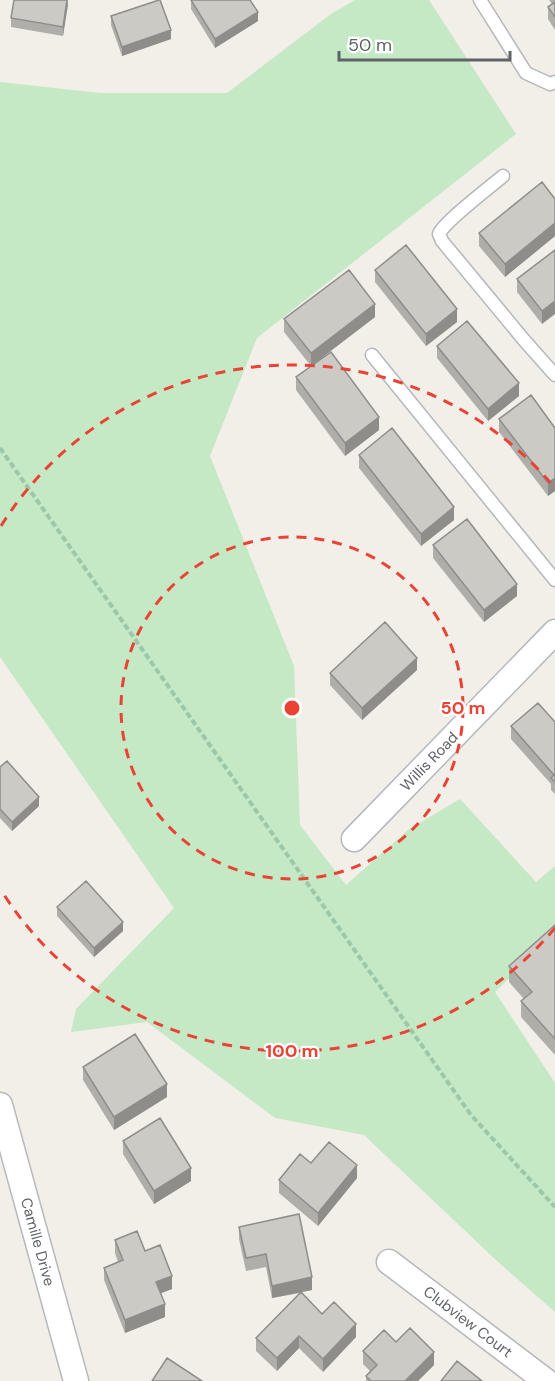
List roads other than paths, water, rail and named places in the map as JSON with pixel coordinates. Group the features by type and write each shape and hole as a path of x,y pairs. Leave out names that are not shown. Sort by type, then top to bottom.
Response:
{"street":[{"name":"Willis Road","path":"354,839 555,632"},
{"name":"Camille Drive","path":"0,1104 76,1381"},
{"name":"Clubview Court","path":"389,1262 546,1381"}],"lane":[{"path":"480,0 526,73 550,84 555,82"},
{"path":"503,176 445,225 439,234 442,241 555,375"},
{"path":"372,355 555,580"}]}
